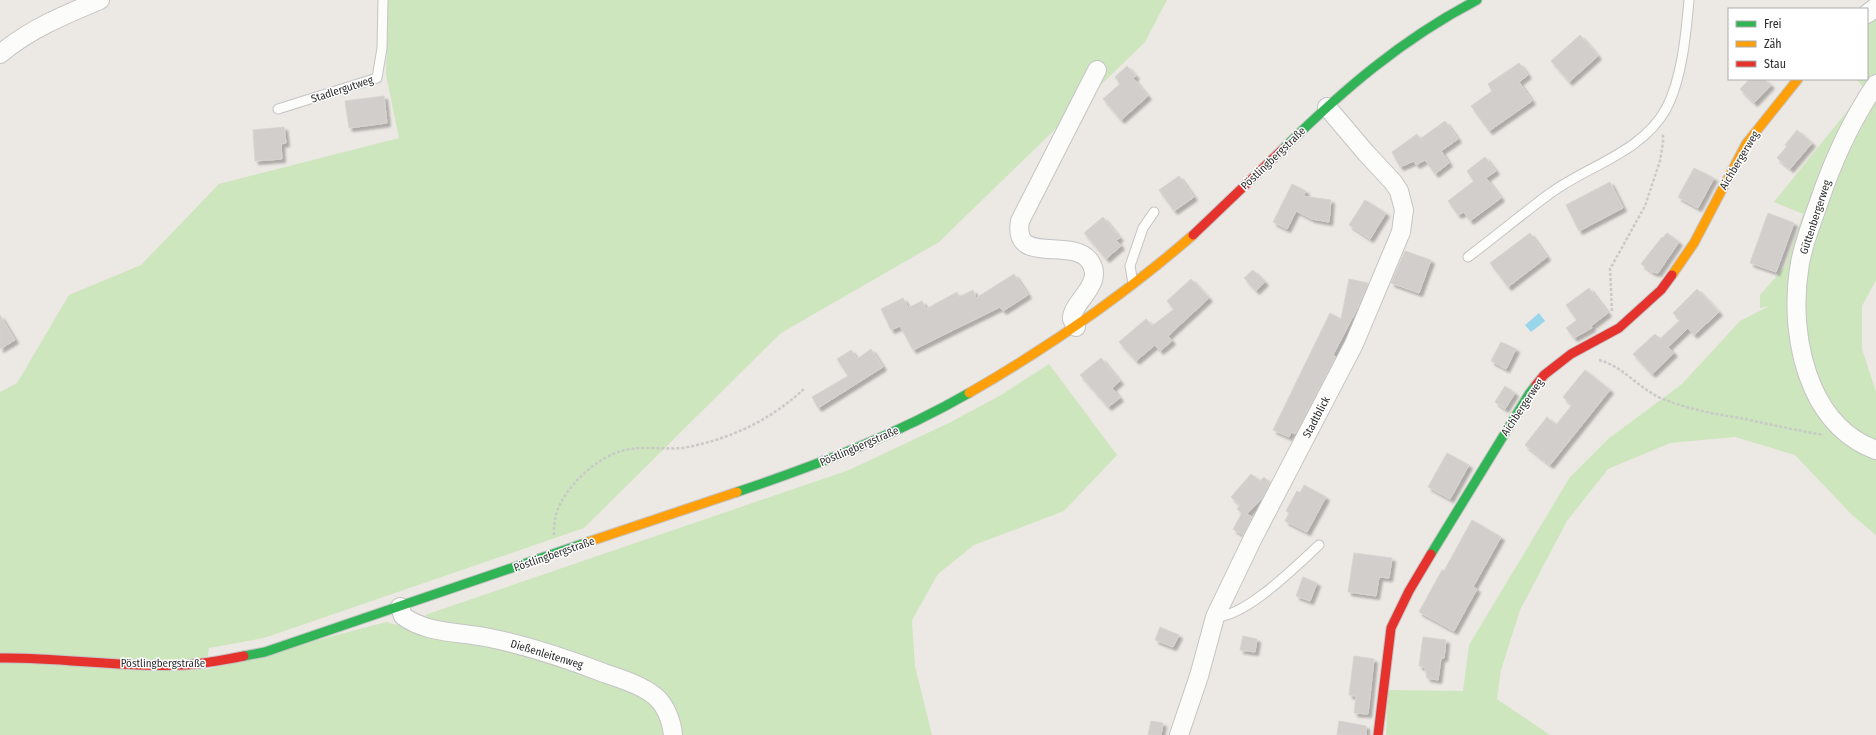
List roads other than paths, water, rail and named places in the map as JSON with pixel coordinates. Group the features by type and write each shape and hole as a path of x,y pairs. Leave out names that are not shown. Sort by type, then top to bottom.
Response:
{"main road":[{"name":"Pöstlingbergstraße","path":"0,658 147,665 211,663 265,652 787,475 851,451 923,417 1016,367 1076,327 1133,285 1205,224 1330,110 1360,78 1409,39 1447,16 1478,0"},
{"name":"Aichbergerweg","path":"1378,735 1393,622 1467,493 1529,394 1544,375 1571,354 1619,328 1661,290 1694,243 1746,144 1766,117 1797,80"}],"street":[{"path":"0,54 43,24 100,0"},
{"path":"1868,13 1876,6"},
{"path":"1076,327 1072,319 1074,313 1093,279 1093,269 1089,261 1082,254 1075,251 1040,248 1025,244 1020,238 1019,230 1020,221 1097,70"},
{"name":"Güttenbergerweg","path":"1876,84 1840,146 1829,172 1806,238 1800,262 1797,312 1798,334 1810,380 1827,414 1851,438 1876,450"},
{"name":"Stadtblick","path":"1179,735 1199,676 1215,617 1253,538 1354,344 1401,232 1404,210 1400,191 1330,110"},
{"name":"Dießenleitenweg","path":"400,607 403,616 420,625 524,646 586,666 643,688 656,697 664,708 670,719 673,735"}],"lane":[{"name":"Stadlergutweg","path":"278,109 377,78 382,48 383,0"},
{"path":"1468,257 1552,192 1631,146 1652,128 1671,99 1683,48 1689,0"},
{"path":"1133,285 1130,266 1143,228 1154,212"},
{"path":"1215,617 1223,617 1253,601 1287,574 1319,545"}],"water":[{"path":"1539,313 1545,321 1531,332 1525,325"}]}
